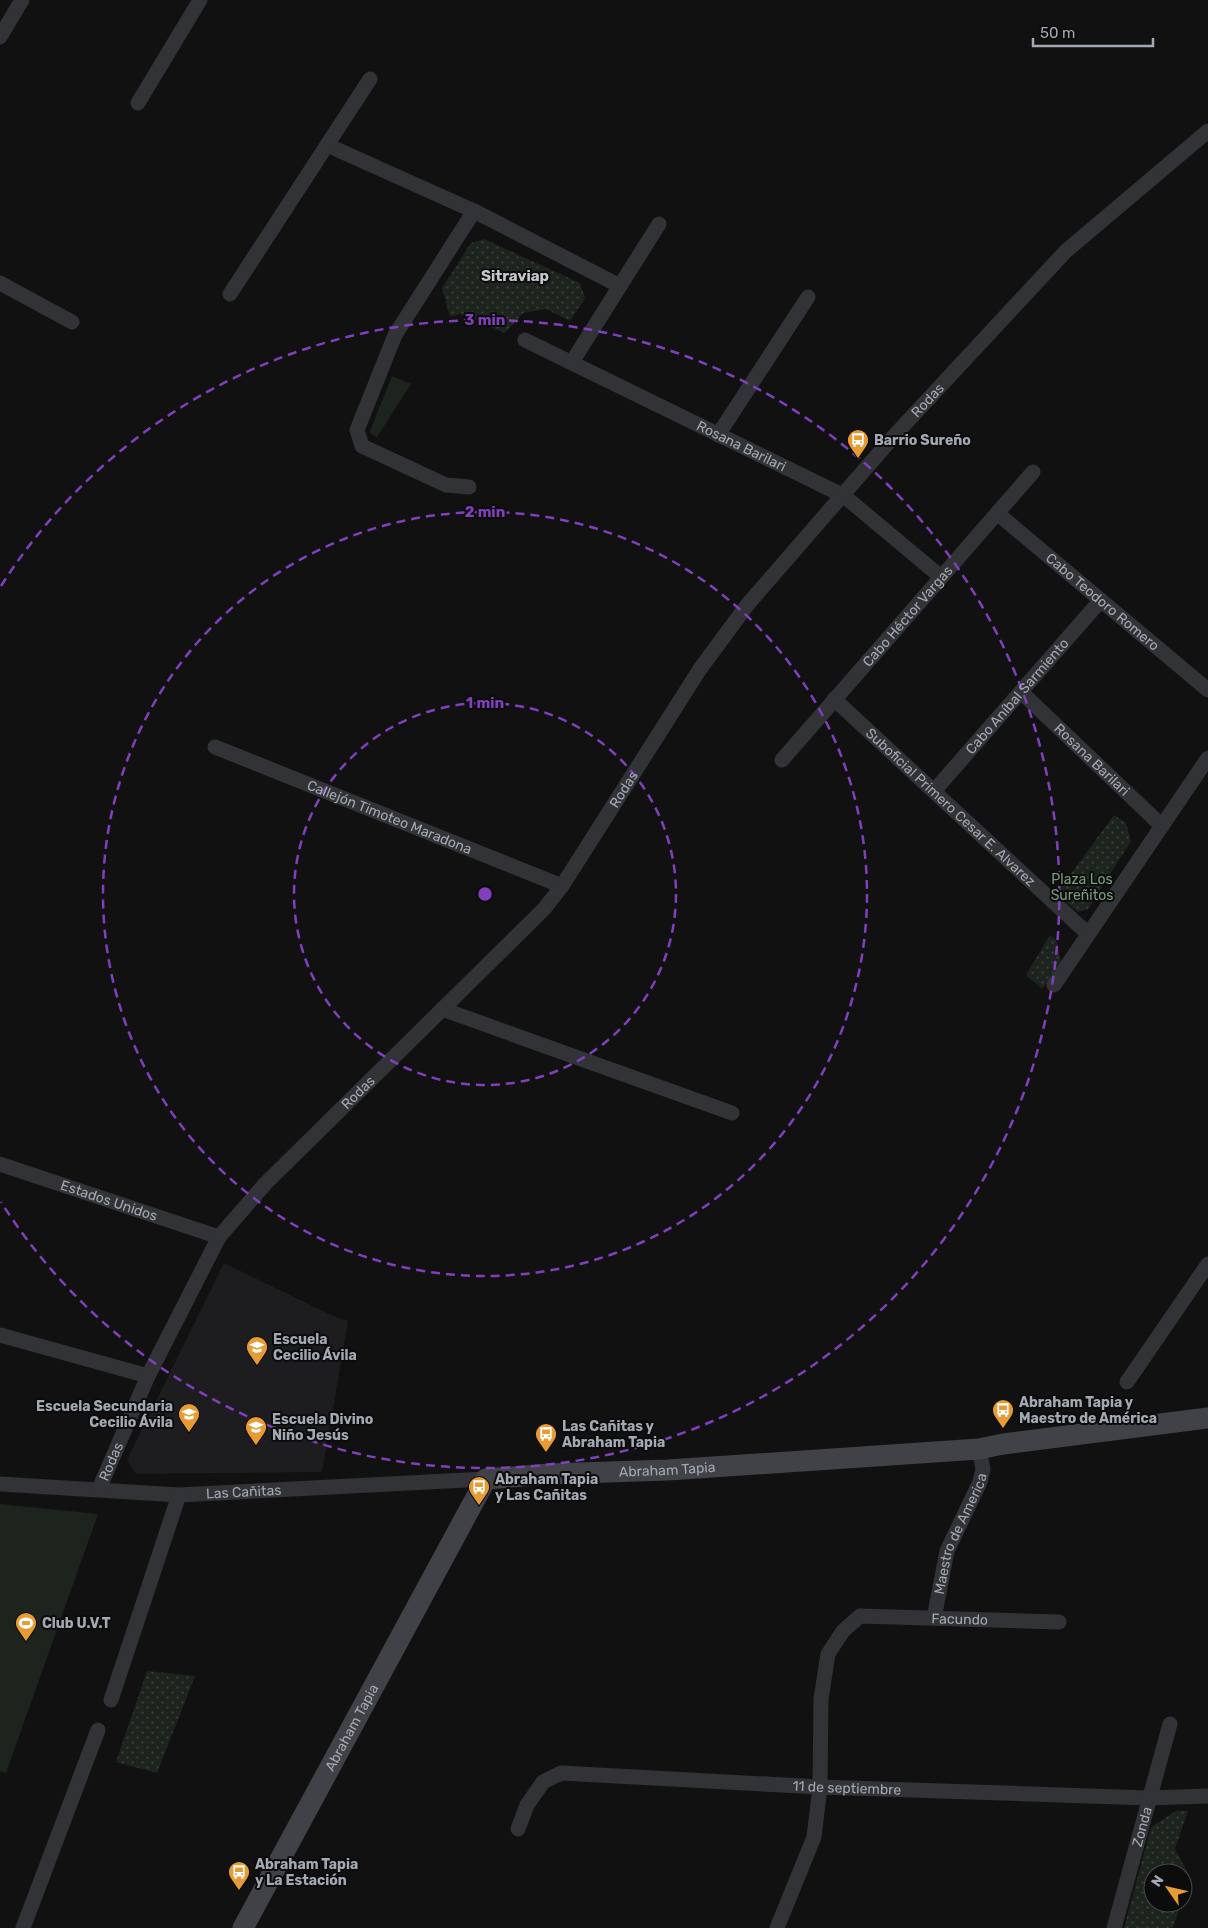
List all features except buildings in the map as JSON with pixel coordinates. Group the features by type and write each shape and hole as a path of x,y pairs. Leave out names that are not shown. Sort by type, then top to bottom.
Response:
{"street":[{"path":"0,36 22,0"},
{"path":"138,103 200,0"},
{"path":"230,294 370,79"},
{"name":"Rodas","path":"99,1489 148,1376 219,1237 265,1184 544,909 562,886 700,669 748,604 844,496 893,437 1066,251 1208,130"},
{"path":"327,145 474,211 620,286"},
{"path":"469,487 446,485 362,446 357,430 395,336 474,211"},
{"path":"572,362 659,224"},
{"path":"0,283 72,322"},
{"path":"718,434 808,297"},
{"name":"Rosana Barilari","path":"525,340 844,496 941,577"},
{"name":"Cabo Héctor Vargas","path":"782,760 1033,472"},
{"name":"Cabo Teodoro Romero","path":"997,513 1208,690"},
{"name":"Cabo Aníbal Sarmiento","path":"934,791 1101,600"},
{"name":"Rosana Barilari","path":"1021,692 1162,826"},
{"name":"Suboficial Primero Cesar E. Alvarez","path":"834,700 1088,934"},
{"name":"Callejón Timoteo Maradona","path":"215,746 562,886"},
{"path":"1054,985 1208,758"},
{"path":"442,1009 732,1113"},
{"name":"Estados Unidos","path":"0,1164 219,1237"},
{"path":"1127,1382 1208,1264"},
{"path":"0,1335 148,1376"},
{"name":"Abraham Tapia","path":"242,1928 486,1479 549,1474 668,1470 979,1449 1003,1444 1208,1418"},
{"name":"Maestro de America","path":"934,1618 947,1551 980,1482 983,1469 979,1449"},
{"name":"Las Cañitas","path":"0,1484 179,1495 486,1479"},
{"path":"111,1700 179,1495"},
{"name":"Facundo","path":"820,1787 821,1699 828,1654 843,1631 860,1616 1059,1622"},
{"name":"Zonda","path":"1114,1928 1148,1798 1170,1724"},
{"path":"23,1928 98,1730"},
{"name":"11 de septiembre","path":"518,1830 527,1805 543,1782 561,1773 820,1787 1148,1798 1208,1796"},
{"path":"777,1928 814,1836 820,1787"}],"shaded area":[{"name":"Escuela Cecilio Ávila","path":"224,1263 333,1316 348,1321 322,1472 136,1474 127,1460"}],"green space":[{"path":"484,239 580,283 585,298 570,321 546,309 523,313 505,333 460,314 450,317 442,288 471,243"},
{"path":"392,376 411,384 377,437 371,434 370,431"},
{"name":"Plaza Los Sureñitos","path":"1114,815 1126,823 1131,841 1088,909 1078,912 1056,894"},
{"path":"1050,935 1056,940 1061,961 1042,989 1026,975"},
{"name":"Club U.V.T","path":"0,1504 98,1514 6,1773 0,1771"},
{"path":"147,1671 195,1676 157,1773 116,1762"},
{"path":"1176,1811 1188,1811 1175,1849 1182,1863 1143,1863 1143,1913 1178,1913 1173,1928 1124,1928 1151,1827"}],"place":[{"name":"Barrio Sureño","path":"858,459"},
{"name":"Escuela Cecilio Ávila","path":"257,1366"},
{"name":"Abraham Tapia y Maestro de América","path":"1003,1429"},
{"name":"Escuela Secundaria Cecilio Ávila","path":"189,1433"},
{"name":"Escuela Divino Niño Jesús","path":"256,1446"},
{"name":"Las Cañitas y Abraham Tapia","path":"546,1453"},
{"name":"Abraham Tapia y Las Cañitas","path":"479,1506"},
{"name":"Club U.V.T","path":"26,1642"},
{"name":"Abraham Tapia y La Estación","path":"239,1891"}],"district":[{"name":"Sitraviap","path":"515,276"}]}
